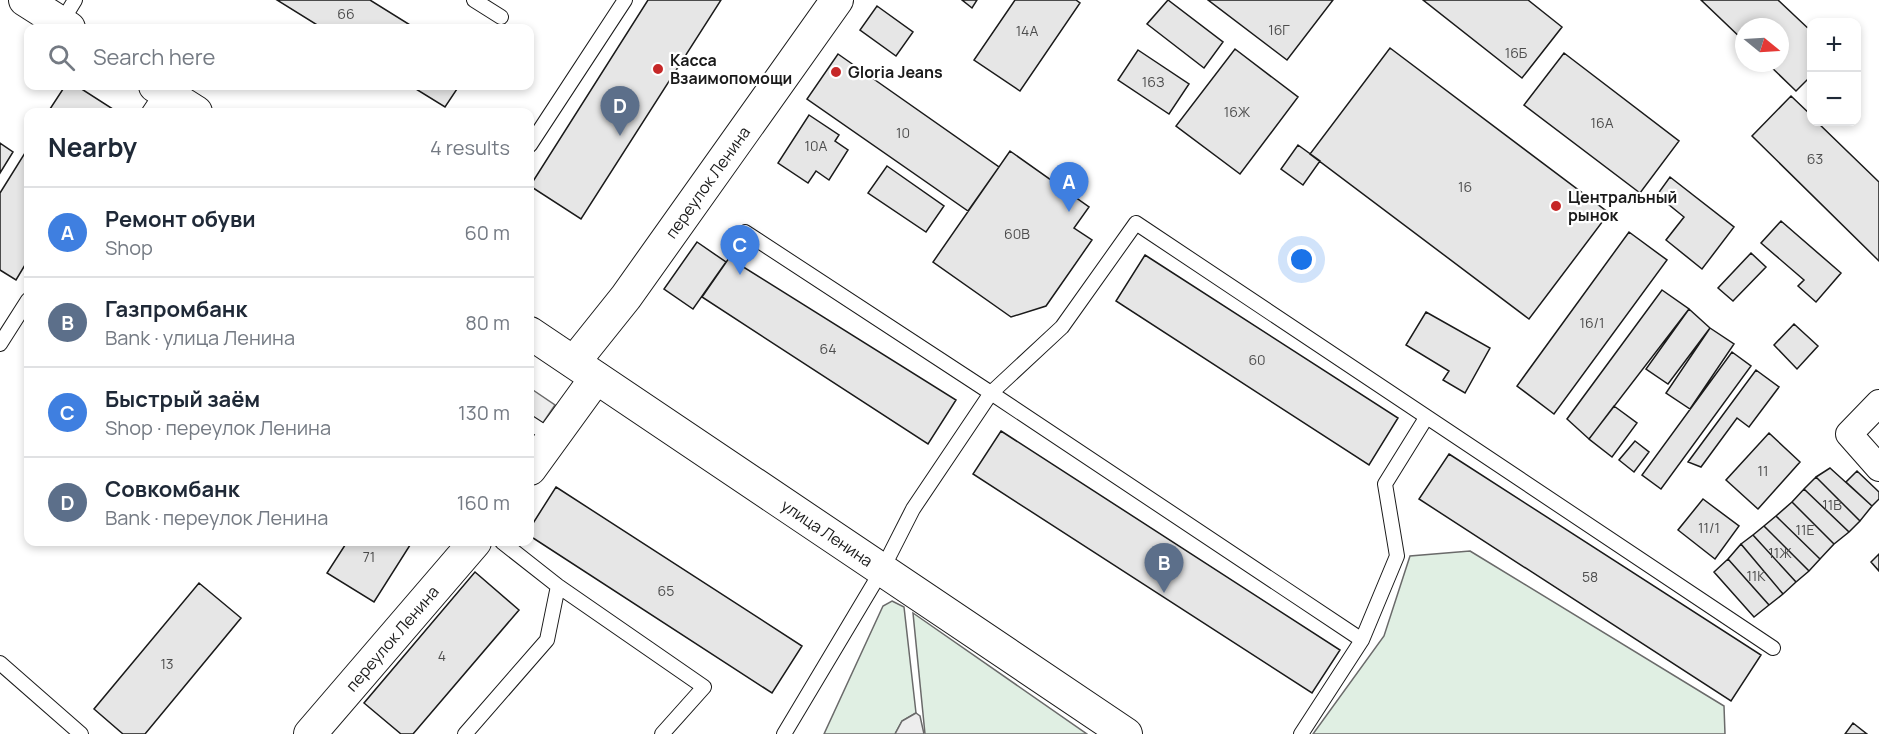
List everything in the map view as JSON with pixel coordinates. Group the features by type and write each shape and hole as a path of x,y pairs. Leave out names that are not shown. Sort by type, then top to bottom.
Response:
{"street":[{"path":"25,0 68,17"},
{"name":"переулок Ленина","path":"534,455 541,430 585,370 626,297 829,5"},
{"path":"155,96 186,108"},
{"name":"улица Ленина","path":"534,336 1126,734"},
{"path":"1879,403 1849,434 1879,468"},
{"name":"переулок Ленина","path":"310,734 472,546"}],"lane":[{"path":"474,0 501,18"},
{"path":"534,139 625,0"},
{"path":"784,734 882,570 913,510 991,393 1062,327 1136,222 1773,648"},
{"path":"745,232 1362,640"},
{"path":"0,344 24,306"},
{"path":"1301,734 1362,640 1397,556 1385,484 1426,418"},
{"path":"507,546 558,586 705,687 662,734"},
{"path":"465,734 547,639 558,586"},
{"path":"0,663 81,734"}],"green space":[{"path":"1470,551 1724,706 1725,734 1313,734 1384,636 1410,556"},
{"path":"892,601 904,607 916,713 902,721 895,734 824,734 883,606"},
{"path":"913,613 1087,734 925,734"}],"shaded area":[{"path":"534,391 555,405 534,436"},
{"path":"916,713 920,716 924,734 895,734 902,721"}],"building":[{"path":"277,0 370,0 409,24 316,24"},
{"path":"648,0 721,0 581,219 534,189 534,180"},
{"path":"962,0 977,0 972,8"},
{"path":"1015,0 1076,0 1080,3 1020,91 974,60"},
{"path":"1168,0 1223,42 1204,68 1147,24"},
{"path":"1208,0 1333,0 1287,60"},
{"path":"1423,0 1528,0 1562,27 1522,78"},
{"path":"1701,0 1778,0 1807,27 1807,80 1796,91 1776,72 1789,72 1789,18 1735,18 1735,32"},
{"path":"877,6 913,32 896,56 860,30"},
{"path":"1390,48 1609,213 1529,319 1310,154"},
{"path":"1235,49 1298,97 1240,174 1176,126"},
{"path":"1138,50 1189,84 1169,114 1118,80"},
{"path":"1564,53 1679,141 1640,193 1524,105"},
{"path":"838,54 999,167 968,211 807,99"},
{"path":"62,90 83,90 111,108 51,108"},
{"path":"417,90 456,90 445,107"},
{"path":"1791,96 1807,111 1807,126 1821,126 1879,182 1879,261 1752,136"},
{"path":"809,115 839,135 835,141 848,150 829,180 816,171 808,183 778,163"},
{"path":"0,143 13,152 0,173"},
{"path":"1298,145 1320,161 1303,185 1281,169"},
{"path":"1010,151 1089,207 1074,228 1092,240 1046,306 1011,317 933,262"},
{"path":"24,154 24,267 16,280 0,270 0,193"},
{"path":"887,166 944,206 926,232 868,193"},
{"path":"1670,177 1734,227 1702,269 1666,240 1684,217 1657,195"},
{"path":"1781,221 1841,273 1816,302 1798,286 1804,280 1761,243"},
{"path":"1629,232 1667,260 1554,414 1517,386"},
{"path":"697,242 726,262 693,309 664,289"},
{"path":"1751,253 1766,267 1733,301 1718,288"},
{"path":"1145,255 1398,418 1369,465 1116,301"},
{"path":"729,258 956,400 928,444 702,297"},
{"path":"1662,290 1689,309 1589,439 1567,419"},
{"path":"1689,309 1710,328 1668,384 1646,369"},
{"path":"1426,312 1490,348 1465,393 1443,380 1449,371 1406,345"},
{"path":"1794,324 1818,346 1797,369 1774,345"},
{"path":"1710,328 1734,344 1690,409 1666,393"},
{"path":"1732,352 1751,366 1661,489 1642,475"},
{"path":"1756,370 1779,387 1749,427 1737,418 1701,467 1688,462"},
{"path":"1614,406 1637,423 1612,457 1589,439"},
{"path":"1001,431 1340,650 1312,693 973,474"},
{"path":"1769,433 1800,462 1758,509 1726,480"},
{"path":"1635,441 1649,452 1634,472 1619,460"},
{"path":"1449,454 1761,655 1731,701 1419,499"},
{"path":"1830,468 1872,506 1860,521 1816,477"},
{"path":"1857,471 1879,492 1879,499 1872,506 1846,482"},
{"path":"1816,477 1860,521 1849,532 1804,489"},
{"path":"556,487 802,646 772,693 534,539 534,522"},
{"path":"1804,489 1849,532 1834,544 1792,502"},
{"path":"1703,499 1739,526 1715,559 1678,530"},
{"path":"1792,502 1834,544 1820,559 1776,516"},
{"path":"1776,516 1820,559 1809,571 1764,526"},
{"path":"1764,526 1809,571 1796,582 1753,535"},
{"path":"1753,535 1796,582 1783,594 1741,544"},
{"path":"1741,544 1783,594 1769,605 1728,559"},
{"path":"344,546 409,546 374,602 327,573"},
{"path":"1879,554 1879,571 1871,562"},
{"path":"1728,559 1769,605 1754,617 1714,572"},
{"path":"475,572 519,610 413,734 401,734 364,703"},
{"path":"199,583 241,618 145,734 123,734 94,709"},
{"path":"1853,723 1867,734 1845,734"}],"place":[{"name":"Касса Взаимопомощи","path":"658,69"},
{"name":"Gloria Jeans","path":"836,72"},
{"name":"Совкомбанк","path":"620,136"},
{"name":"Центральный рынок","path":"1556,206"},
{"name":"Ремонт обуви","path":"1069,212"},
{"name":"Быстрый заём","path":"740,275"},
{"name":"Газпромбанк","path":"1164,593"}]}
